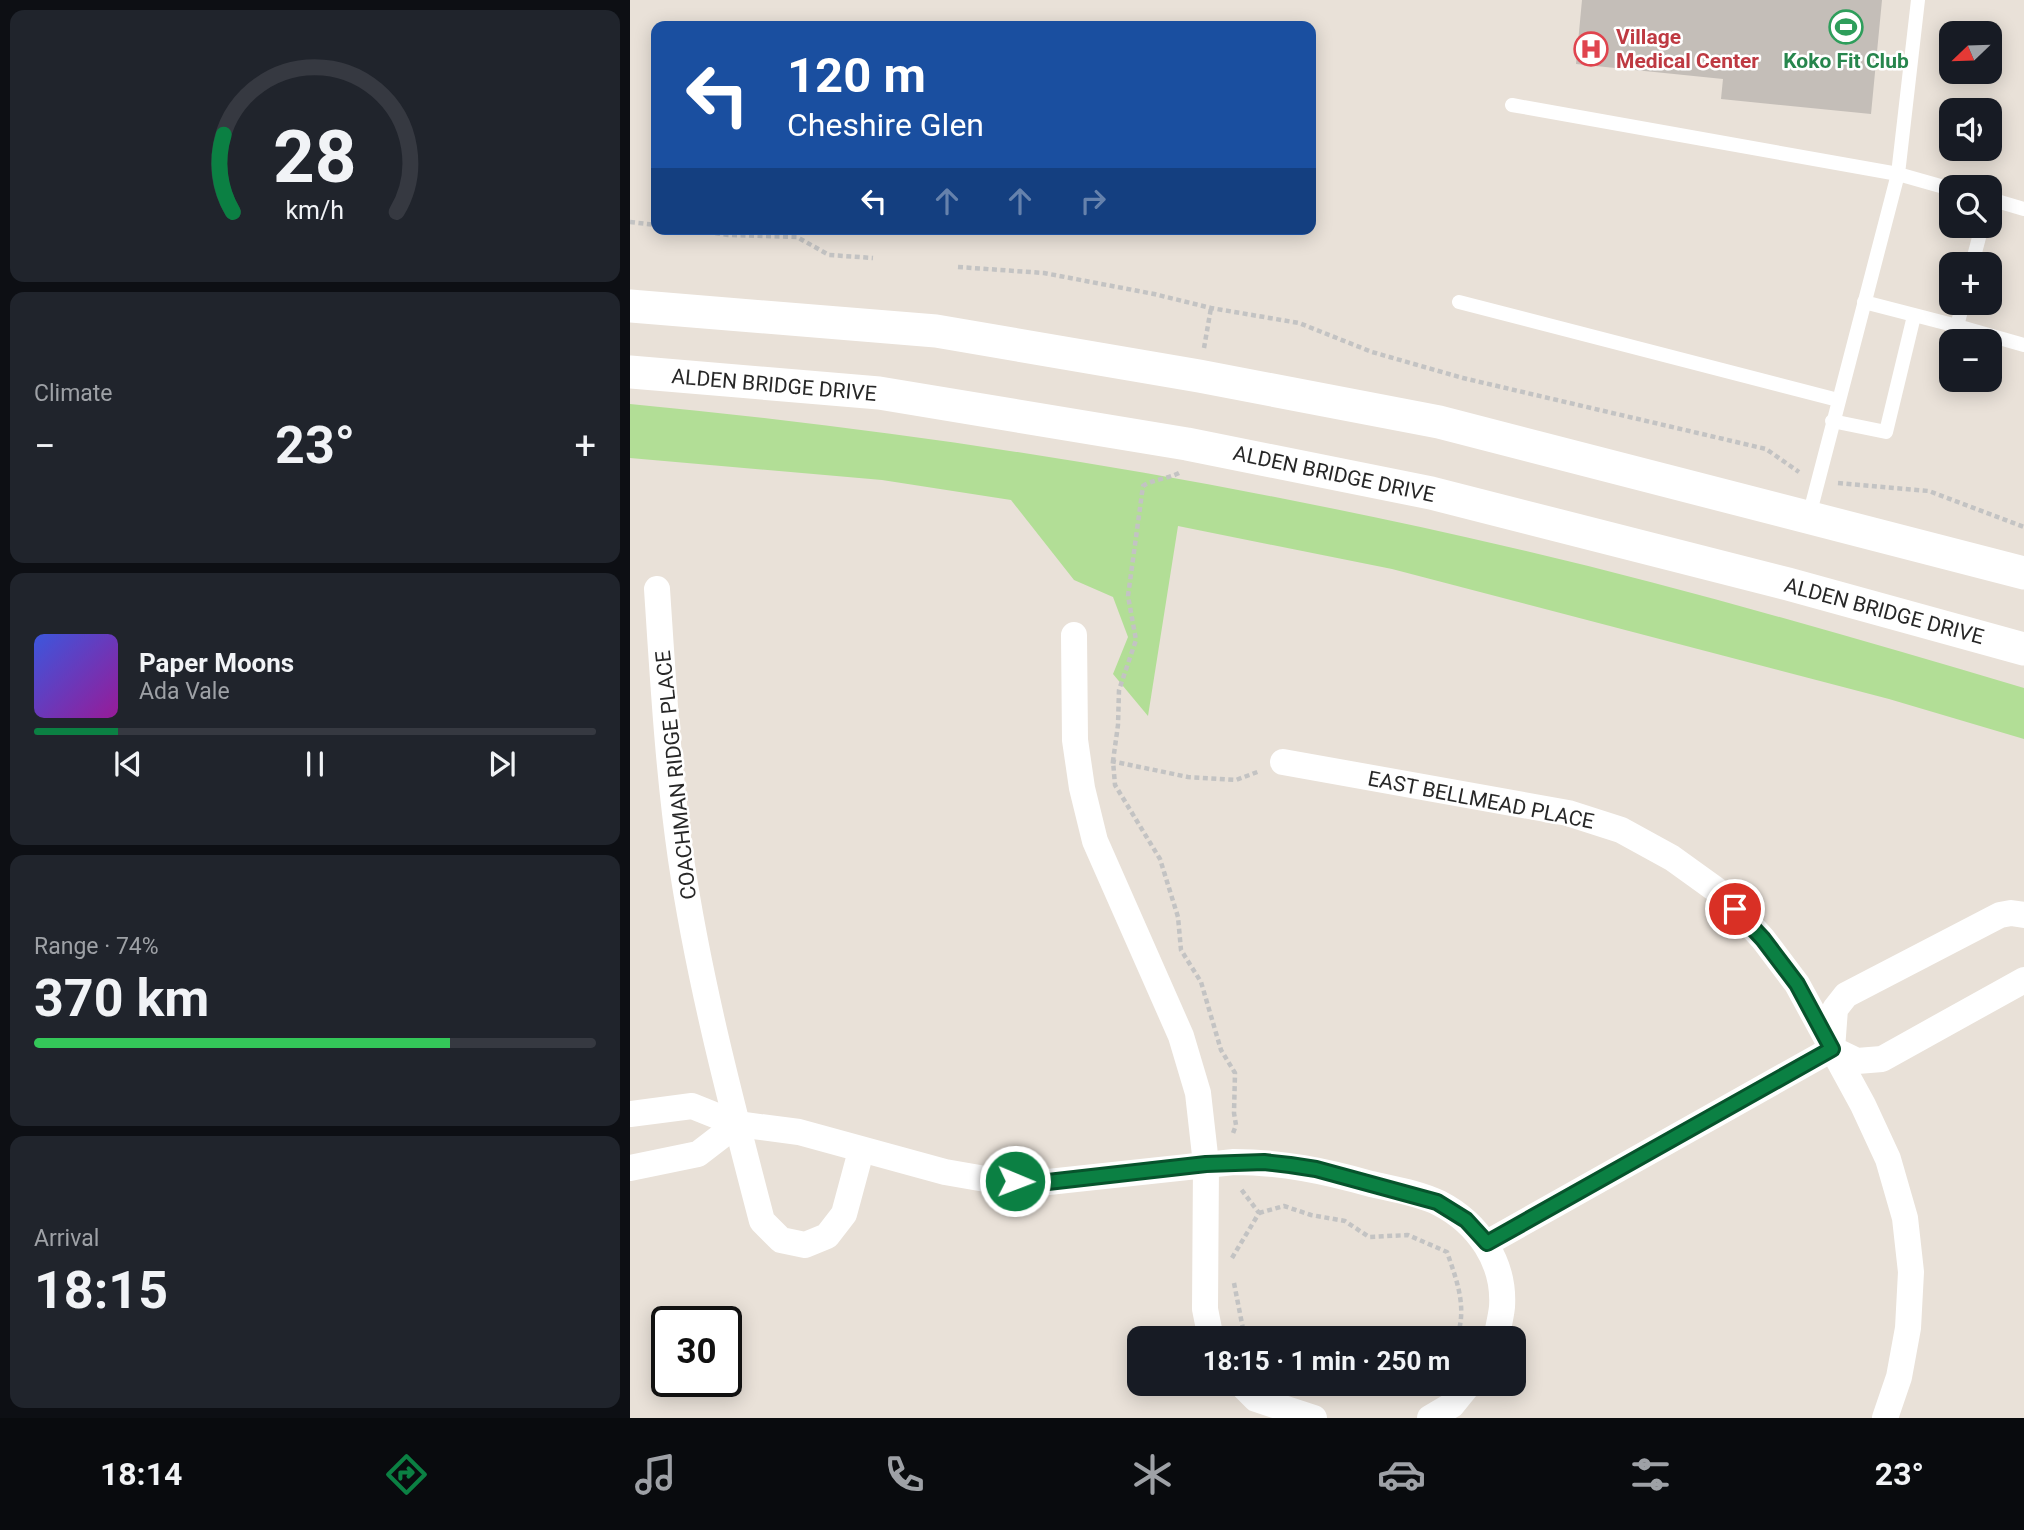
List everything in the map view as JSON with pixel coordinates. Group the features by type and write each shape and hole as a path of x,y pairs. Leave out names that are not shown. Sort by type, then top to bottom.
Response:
{"street":[{"path":"630,306 936,331 1199,376 1439,422 2024,573"},
{"name":"ALDEN BRIDGE DRIVE","path":"630,372 879,393 1187,444 1431,493 1788,584 2024,649"},
{"name":"COACHMAN RIDGE PLACE","path":"656,589 667,738 681,859 702,969 762,1222 781,1240 805,1245 827,1236 844,1214 861,1151"},
{"path":"1074,635 1075,740 1095,841 1181,1036 1198,1093 1206,1164 1205,1309 1208,1326"},
{"name":"EAST BELLMEAD PLACE","path":"1283,762 1568,813 1621,830 1672,858 1722,894 1763,939 1797,984 1863,1105 1888,1159 1905,1218 1911,1272 1908,1328 1899,1377 1885,1418"},
{"path":"1832,1049 1835,1009 1846,995 2000,915 2024,915"},
{"path":"1832,1049 1857,1061 1882,1059 2024,980"},
{"path":"1487,1243 1832,1049"},
{"path":"630,1114 692,1106 737,1124 799,1132 861,1151 991,1180 1039,1183 1234,1162 1264,1162 1316,1169 1437,1202 1466,1220 1487,1243 1499,1274 1502,1306 1498,1326"},
{"path":"630,1168 698,1154 737,1124"},
{"path":"1253,1396 1314,1418"},
{"path":"1430,1418 1451,1405 1459,1396"}],"lane":[{"path":"1809,516 1898,174 1918,0"},
{"path":"1512,105 1898,174 1939,186"},
{"path":"2002,203 2024,209"},
{"path":"1459,302 1838,400"},
{"path":"1864,302 2024,345"},
{"path":"1957,326 1960,315"},
{"path":"1832,421 1886,432 1914,316"}],"path":[{"path":"630,222 651,224"},
{"path":"728,235 797,237 829,255 873,258"},
{"path":"958,267 1044,273 1211,308 1299,323 1372,352 1463,378 1766,449 1801,473 1842,485 1929,491 2024,527"},
{"path":"1199,376 1211,308"},
{"path":"1187,444 1180,472 1143,486 1128,596 1136,640 1119,690 1113,761 1115,785 1160,859 1178,917 1181,950 1201,982 1221,1050 1235,1073 1236,1125 1230,1140 1239,1186 1259,1213"},
{"path":"1079,769 1113,761 1188,777 1236,780 1283,762"},
{"path":"1230,1261 1259,1213 1284,1206 1311,1215 1345,1221 1369,1237 1408,1235 1447,1252 1460,1292 1461,1326"},
{"path":"1233,1273 1243,1326"}],"green space":[{"path":"630,404 852,429 1074,461 1404,523 1577,563 1770,614 2024,688 2024,739 1889,699 1392,569 1178,526 1148,716 1113,674 1128,637 1113,597 1074,580 1011,500 882,480 630,458"}],"building":[{"path":"1582,0 1882,0 1871,114 1721,99 1723,79 1576,64"}],"place":[{"name":"Koko Fit Club","path":"1846,27"},
{"name":"Village Medical Center","path":"1591,49"}],"route":[{"path":"1015,1181 1039,1183 1206,1164 1264,1162 1316,1169 1437,1202 1466,1220 1487,1243 1832,1049 1797,984 1763,939 1735,909"}]}
